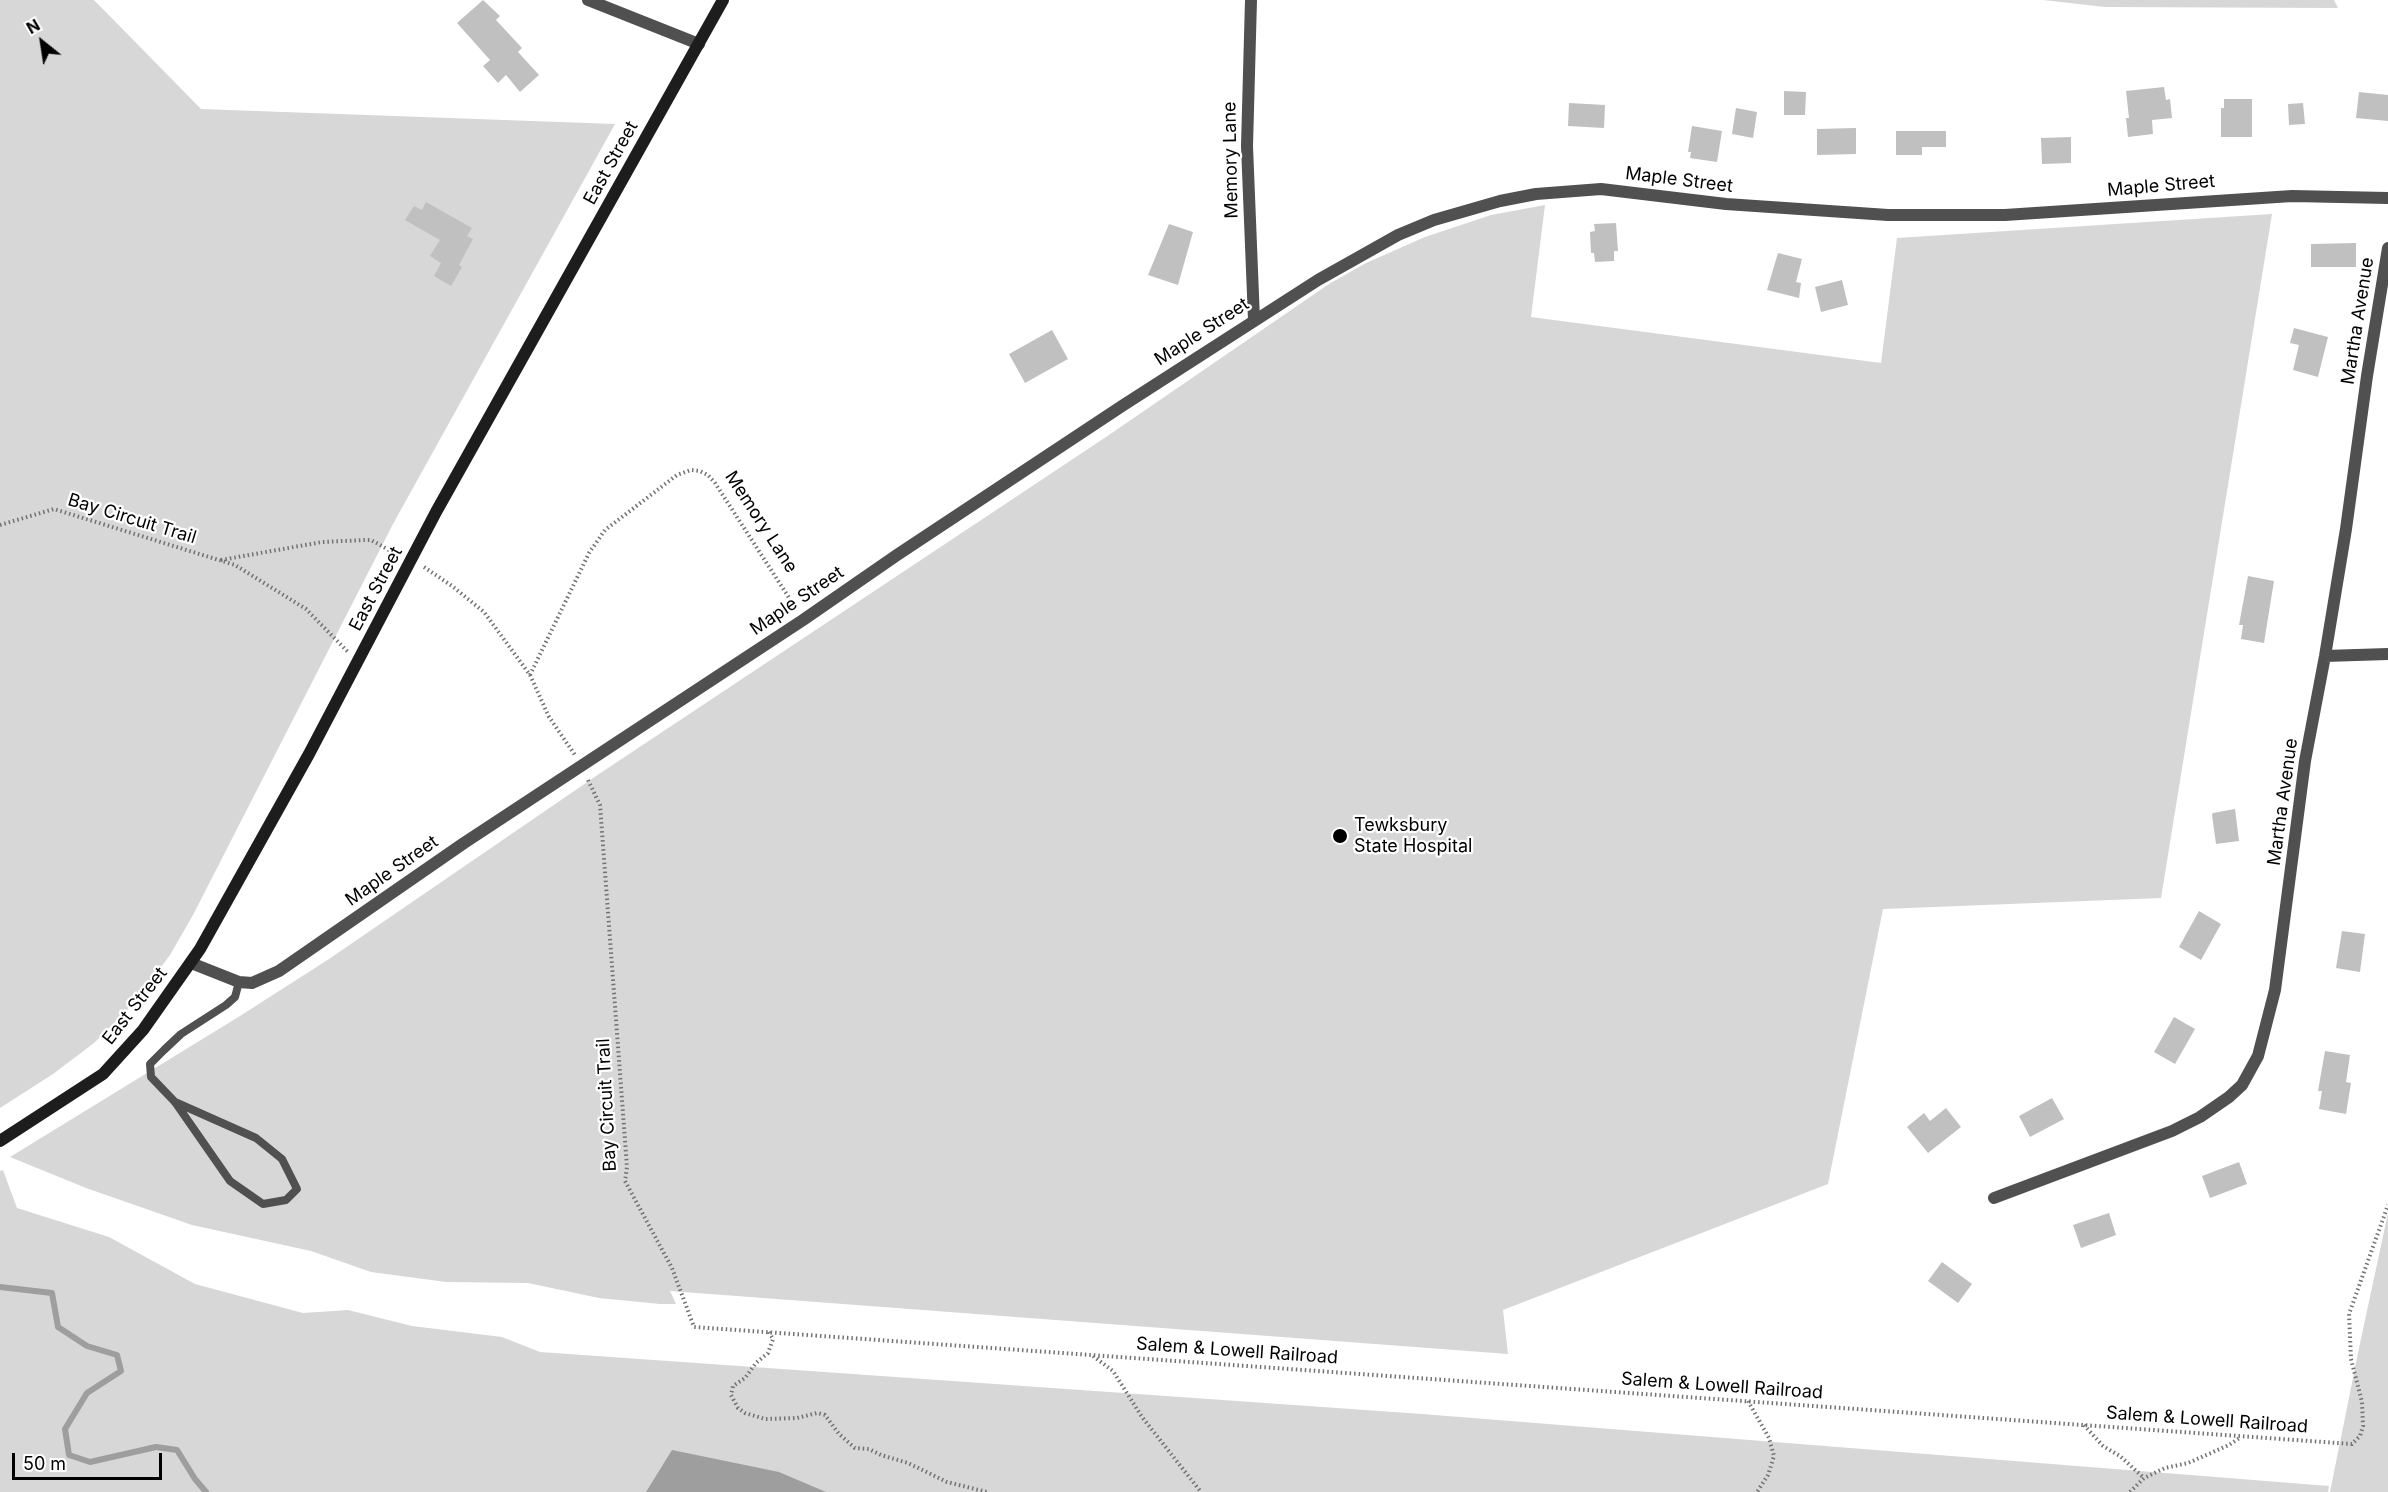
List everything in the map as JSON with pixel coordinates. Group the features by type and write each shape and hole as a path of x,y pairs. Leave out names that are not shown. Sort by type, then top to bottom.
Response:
{"main road":[{"name":"East Street","path":"0,1141 104,1074 143,1030 191,963 218,920 358,662 441,502 723,0"}],"street":[{"path":"588,0 699,44"},
{"name":"Memory Lane","path":"1251,0 1246,146 1254,320"},
{"name":"Maple Street","path":"239,982 252,983 279,971 464,843 1254,320 1318,280 1398,235 1469,209 1536,194 1601,189 1726,204 1888,215 2005,215 2292,196 2388,198"},
{"name":"Martha Avenue","path":"1994,1198 2172,1131 2229,1097 2246,1078 2258,1056 2276,990 2305,761 2325,656 2388,248"},
{"path":"2325,656 2388,654"},
{"path":"191,963 239,982"}],"lane":[{"path":"175,1102 256,1138 282,1159 297,1189 286,1200 263,1204 230,1181 175,1102 150,1077 150,1064 181,1034 231,1001 235,997 239,982"}],"path":[{"name":"Memory Lane","path":"530,675 589,553 605,530 677,475 691,470 708,475 715,483 803,620"},
{"name":"Bay Circuit Trail","path":"0,525 54,509 235,565 306,609 358,662"},
{"name":"Bay Circuit Trail","path":"221,560 322,542 365,540 378,544 430,570 484,612 530,675 549,717 582,765 600,805 627,1167 625,1181 672,1268 694,1327 1090,1354"},
{"name":"Salem & Lowell Railroad","path":"1090,1354 2352,1444 2360,1436 2363,1426 2362,1402 2351,1359 2349,1314 2388,1205"},
{"path":"768,1332 773,1339 768,1353 756,1363 746,1378 733,1386 731,1395 738,1408 745,1413 765,1419 797,1418 817,1413 825,1415 839,1434 855,1448 869,1449 881,1455 908,1462 947,1482 987,1492"},
{"path":"1090,1354 1113,1371 1142,1417 1201,1492"},
{"path":"1748,1401 1769,1438 1774,1456 1768,1474 1757,1492"},
{"path":"2084,1425 2103,1446 2120,1456 2144,1478"},
{"path":"2130,1492 2144,1478 2165,1468 2188,1463 2229,1445 2241,1436"}],"shaded area":[{"path":"0,0 94,0 201,109 615,124 393,524 193,915 170,955 135,1002 94,1043 53,1074 0,1108"},
{"path":"2043,0 2334,0 2338,8 2105,7"},
{"name":"Tewksbury State Hospital","path":"1545,205 1531,317 1881,363 1897,238 2272,214 2161,898 1883,909 1828,1184 1503,1310 1508,1354 670,1291 676,1304 660,1304 599,1298 528,1283 446,1282 371,1272 311,1251 192,1225 86,1188 10,1157 329,959 599,774 1106,437 1329,284 1366,263 1425,237 1491,215"},
{"path":"3,1170 17,1208 109,1237 195,1284 303,1313 348,1310 412,1326 502,1337 540,1352 1422,1414 2329,1486 2328,1492 0,1492 0,1171"},
{"path":"2388,1213 2388,1492 2330,1492 2359,1348"},
{"path":"672,1450 779,1472 826,1492 646,1492"}],"building":[{"path":"483,0 500,16 496,20 522,48 518,52 539,75 520,92 506,75 498,83 483,66 490,60 457,23"},
{"path":"2164,87 2166,100 2170,99 2172,118 2152,120 2153,134 2128,137 2126,118 2129,118 2126,91"},
{"path":"1784,91 1806,92 1805,115 1784,115"},
{"path":"2359,92 2388,95 2388,121 2356,118"},
{"path":"2224,99 2252,99 2252,137 2221,137 2221,108 2224,108"},
{"path":"1569,103 1605,105 1604,128 1568,126"},
{"path":"2303,103 2305,124 2289,125 2288,104"},
{"path":"1736,108 1757,112 1753,138 1732,134"},
{"path":"1692,126 1722,131 1717,162 1690,158 1691,152 1688,152"},
{"path":"1856,128 1856,154 1817,155 1817,129"},
{"path":"1896,131 1946,131 1946,147 1922,147 1922,155 1896,155"},
{"path":"2071,137 2071,163 2042,164 2041,138"},
{"path":"426,202 472,228 467,236 473,239 459,265 462,267 451,286 434,276 441,263 430,256 440,240 405,220 414,206 422,210"},
{"path":"1616,223 1618,251 1614,251 1614,261 1595,262 1594,253 1591,253 1590,232 1595,231 1594,224"},
{"path":"1169,224 1193,232 1178,285 1148,275"},
{"path":"2356,243 2356,267 2311,267 2311,244"},
{"path":"1778,253 1802,259 1796,282 1801,283 1799,298 1767,290"},
{"path":"1842,280 1848,305 1821,312 1815,287"},
{"path":"2294,328 2328,337 2318,377 2293,370 2299,345 2290,343"},
{"path":"1052,330 1068,359 1025,383 1009,354"},
{"path":"2248,576 2274,581 2264,643 2241,639 2243,625 2239,625"},
{"path":"2235,809 2239,841 2216,844 2213,813"},
{"path":"2199,911 2221,924 2201,960 2179,947"},
{"path":"2342,931 2365,934 2360,972 2336,968"},
{"path":"2174,1017 2195,1029 2175,1064 2154,1052"},
{"path":"2325,1051 2350,1055 2346,1082 2351,1083 2346,1114 2319,1109 2322,1091 2318,1091"},
{"path":"2052,1098 2064,1119 2030,1137 2019,1116"},
{"path":"1946,1108 1961,1127 1928,1153 1907,1127 1924,1113 1930,1121"},
{"path":"2239,1162 2247,1184 2210,1198 2202,1176"},
{"path":"2109,1213 2116,1235 2081,1248 2073,1225"},
{"path":"1942,1262 1972,1284 1958,1303 1928,1281"}],"waterway":[{"path":"0,1287 52,1293 58,1327 87,1346 117,1355 121,1371 87,1393 65,1429 69,1455 90,1462 156,1447 177,1450 206,1492"}],"place":[{"name":"Tewksbury State Hospital","path":"1340,836"}]}
